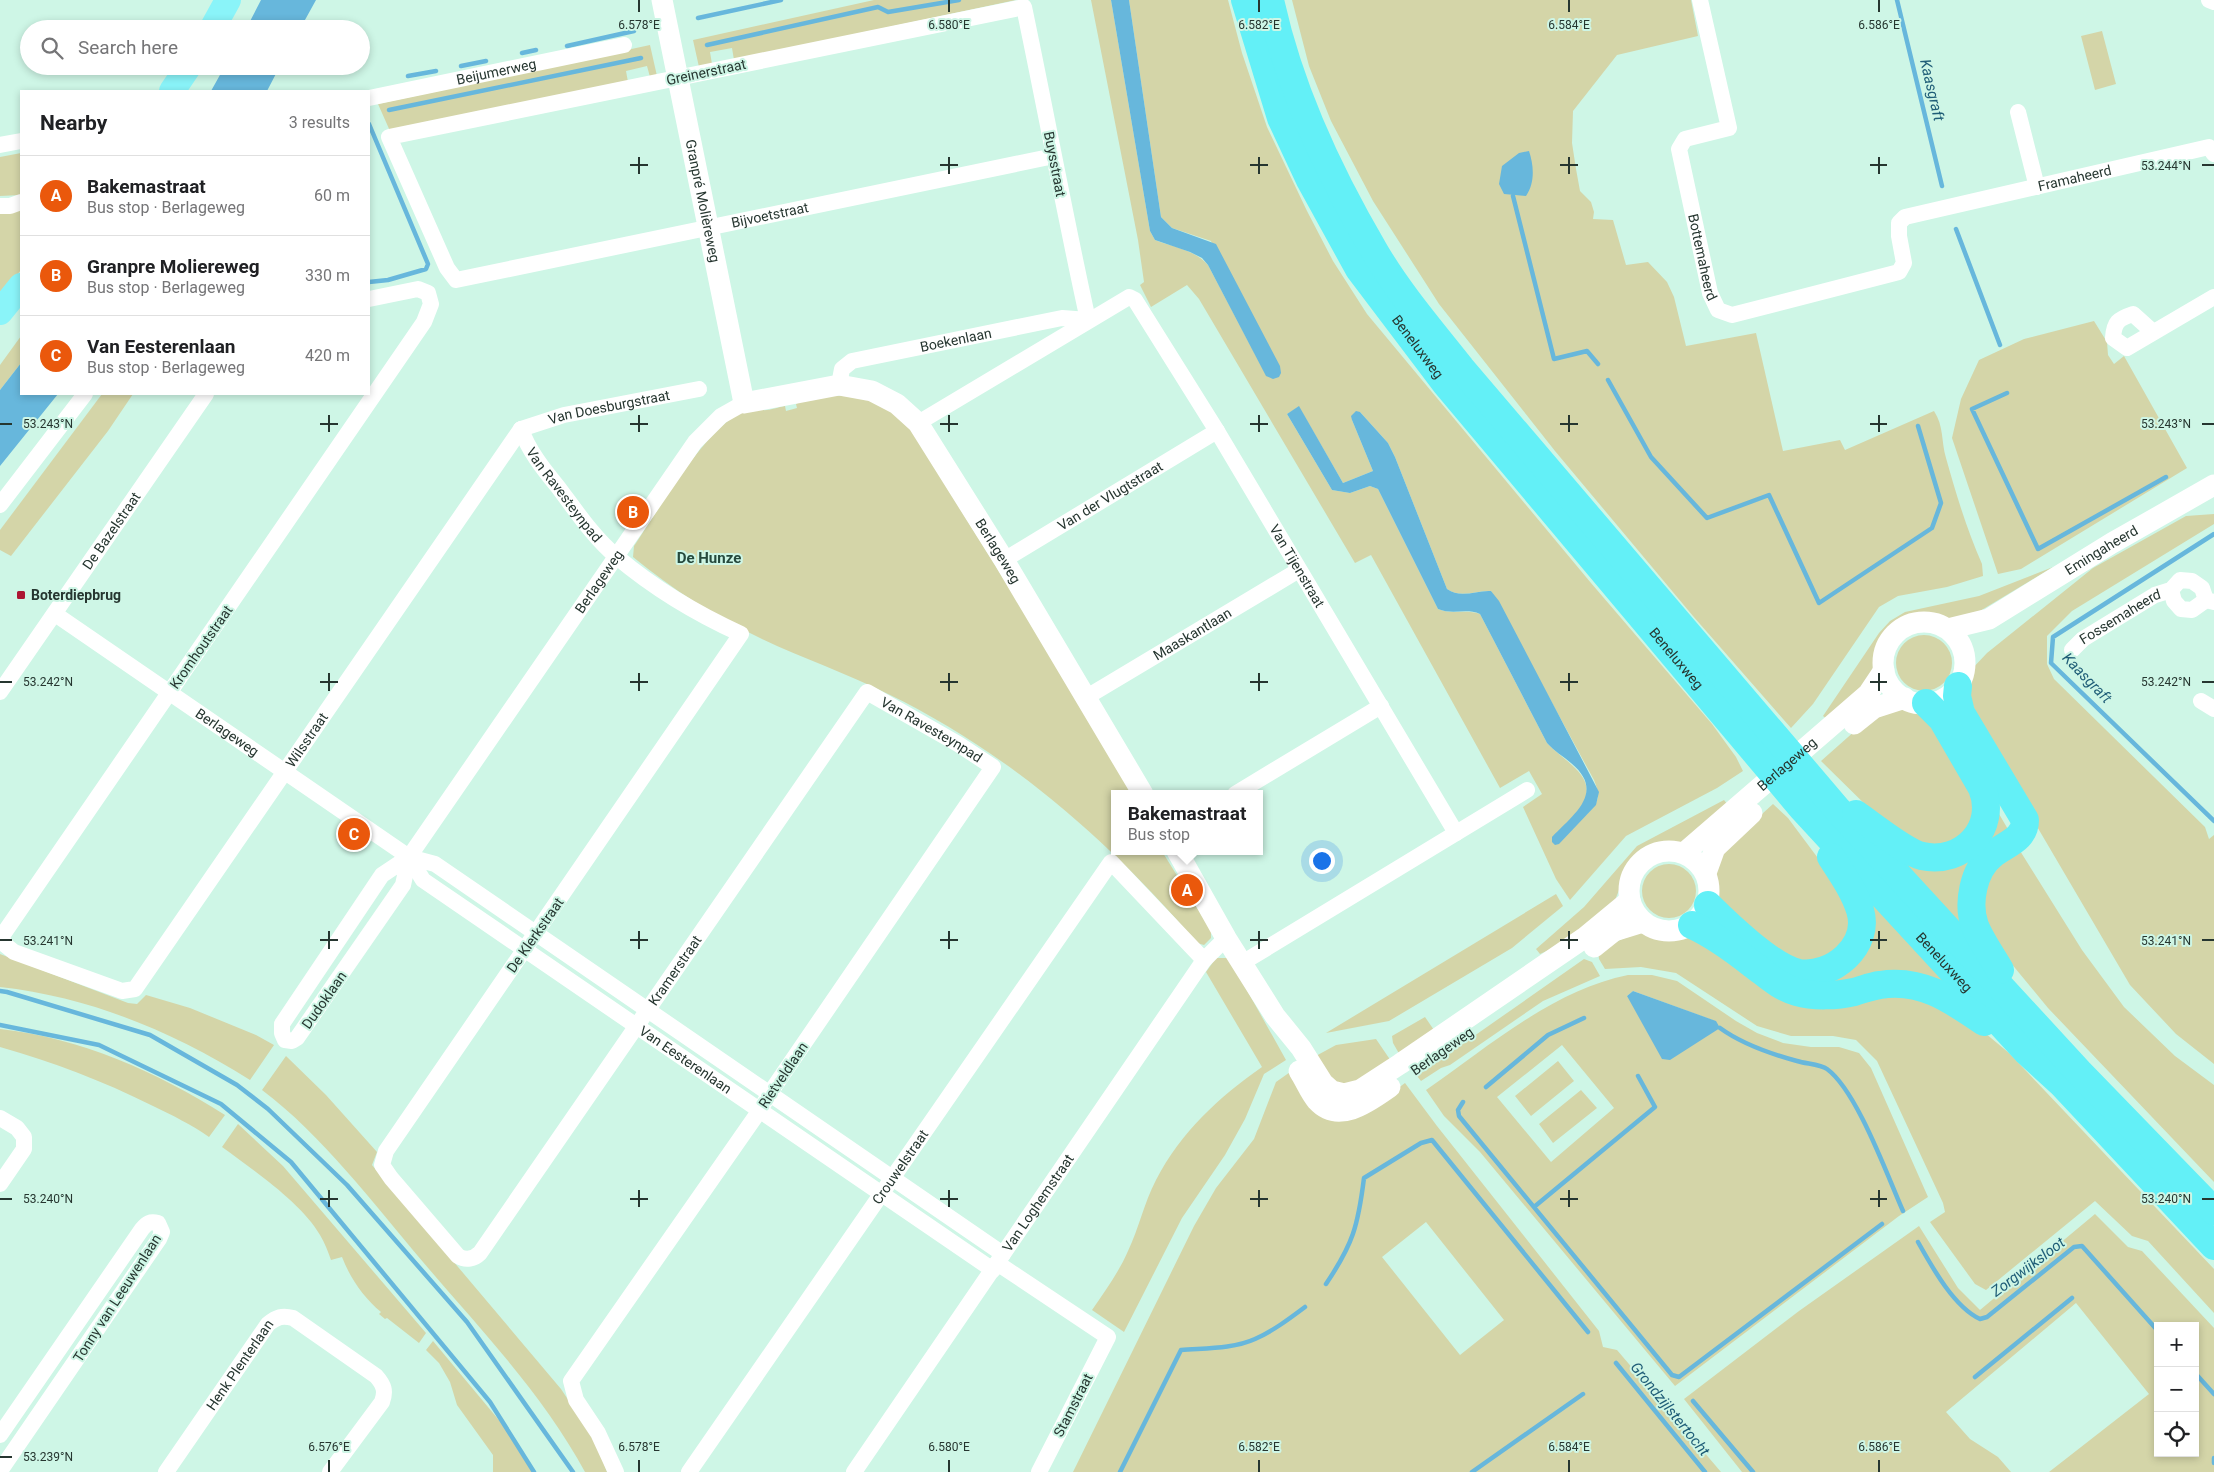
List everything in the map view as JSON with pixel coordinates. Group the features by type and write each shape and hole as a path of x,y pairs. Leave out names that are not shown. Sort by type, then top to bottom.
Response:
{"highway":[{"name":"Beneluxweg","path":"1245,0 1280,118 1310,180 1359,269 1446,384 1802,808 2026,1052 2062,1084 2214,1246"},
{"name":"Beneluxweg","path":"1271,3 1288,66 1334,178 1376,253 1414,308 1461,368 1820,789 2024,1012 2214,1210"},
{"path":"1958,686 1957,696 1962,713 2025,820 2020,836 1991,856 1983,865 1973,888 1972,901 1975,926 2024,1012"},
{"path":"1820,789 1920,856 1936,858 1954,853 1969,845 1982,831 1986,800 1942,719 1915,701"},
{"path":"1700,915 1730,927 1779,965 1799,973 1819,972 1836,966 1848,957 1858,941 1861,924 1860,912 1848,883 1802,808"},
{"path":"1700,915 1713,935 1783,987 1797,992 1822,995 1844,993 1880,984 1910,985 1933,991 1954,1001 2026,1052"}],"main road":[{"path":"217,20 228,0"},
{"path":"173,90 183,75"},
{"path":"0,312 20,287"}],"street":[{"name":"Granpré Molièreweg","path":"662,0 744,403"},
{"name":"Bottemaheerd","path":"1700,0 1729,128 1685,139 1679,149 1710,293 1718,310 1732,315 1899,272 1904,263 1898,236 1899,223 1905,217 1932,211"},
{"path":"2209,0 2214,2"},
{"name":"Greinerstraat","path":"456,280 447,268 389,137 1024,7"},
{"name":"Buysstraat","path":"1024,7 1088,320"},
{"name":"Beijumerweg","path":"370,98 624,45"},
{"path":"2018,112 2037,187"},
{"path":"0,146 20,142"},
{"name":"Framaheerd","path":"1932,211 2209,147 2214,154"},
{"name":"Bijvoetstraat","path":"456,280 1054,156"},
{"path":"0,206 10,206 20,202"},
{"name":"Kromhoutstraat","path":"63,970 10,950 4,944 2,936 424,322 431,304 428,293 418,289 370,299"},
{"name":"Van Tijenstraat","path":"1088,320 1129,297 1135,300 1217,431 1456,833"},
{"path":"2154,332 2214,297"},
{"name":"Boekenlaan","path":"839,385 842,369 852,361 1062,318 1088,320"},
{"path":"918,423 1088,320"},
{"name":"Berlageweg","path":"55,614 409,856 695,442 721,416 744,403 839,385 872,391 898,404 918,423 1004,560 1141,790"},
{"name":"Van Doesburgstraat","path":"521,429 564,415 699,389"},
{"path":"0,505 84,395"},
{"name":"De Bazelstraat","path":"0,692 205,395"},
{"name":"Van Ravesteynpad","path":"521,429 524,438 548,475 579,515 616,556 702,616 741,634"},
{"name":"Wilsstraat","path":"63,970 122,991 135,989 521,429"},
{"name":"Van der Vlugtstraat","path":"1004,560 1217,431"},
{"name":"Emingaheerd","path":"1948,630 1989,619 2112,543 2214,485"},
{"name":"Maaskantlaan","path":"1085,698 1299,570"},
{"name":"Fossemaheerd","path":"2072,650 2083,639 2154,595 2171,590 2180,580 2192,581 2202,588 2210,601 2192,610 2181,609 2174,601 2171,590"},
{"name":"Emingaheerd","path":"1964,657 1989,619"},
{"path":"1935,623 1948,630 1960,643 1964,657 1963,675 1958,686 1942,700 1915,701 1890,685 1884,670 1884,654 1891,639 1903,628 1911,624 1935,623"},
{"name":"De Klerkstraat","path":"437,1233 382,1165 386,1151 741,634"},
{"name":"Berlageweg","path":"1684,853 1763,794 1812,751 1868,694 1884,670"},
{"name":"Van Ravesteynpad","path":"867,692 958,744 993,767"},
{"name":"Kramerstraat","path":"437,1233 463,1258 477,1256 867,692"},
{"name":"Berlageweg","path":"1812,751 1874,708 1915,701"},
{"path":"1242,790 1381,706"},
{"name":"Rietveldlaan","path":"616,1472 598,1433 576,1400 572,1381 760,1110 993,767"},
{"path":"1242,964 1527,790"},
{"name":"Berlageweg","path":"1706,873 1715,848 1763,794"},
{"path":"1662,851 1684,853 1697,861 1706,873 1710,889 1700,915 1679,931 1667,932 1654,929 1643,922 1634,912 1630,900 1631,878 1643,860 1662,851"},
{"name":"Berlageweg","path":"1179,855 1226,938 1275,1016 1302,1048 1323,1083 1332,1091 1344,1094 1360,1090 1584,938 1630,900"},
{"name":"Dudoklaan","path":"409,856 403,885 297,1038 292,1042 285,1040 282,1033 282,1024 382,875 409,856"},
{"name":"Van Eesterenlaan","path":"409,856 435,864 770,1093 892,1178 998,1263"},
{"name":"Van Eesterenlaan","path":"409,856 423,880 524,950 882,1193 998,1263 1108,1338"},
{"name":"Crouwelstraat","path":"690,1472 1111,862 1204,960"},
{"name":"Berlageweg","path":"1275,1016 1290,1054 1318,1101 1330,1109 1345,1111 1362,1106 1590,950 1614,931 1643,922"},
{"name":"Van Loghemstraat","path":"854,1472 1204,960 1226,938"},
{"path":"0,1118 16,1128 24,1137 24,1150 0,1184"},
{"name":"Tonny van Leeuwenlaan","path":"0,1435 142,1229 152,1221 158,1223 162,1232 159,1239 0,1472"},
{"name":"Henk Plenterlaan","path":"166,1472 268,1324 275,1318 284,1315 293,1318 376,1376 382,1383 385,1393 382,1402 330,1472"},
{"name":"Stamstraat","path":"1039,1472 1108,1338"}],"green space":[{"path":"874,0 1016,0 734,60 732,48 710,52 712,64 699,67 693,40"},
{"path":"1091,0 1111,0 1150,231 1155,240 1190,252 1208,265 1266,375 1211,241 1172,228 1161,217 1129,0 1228,0 1242,53 1267,127 1333,261 1367,314 1591,583 1712,724 1736,757 1743,771 1717,788 1626,836 1570,900 1556,879 1523,807 1542,794 1529,771 1500,788 1371,555 1355,563 1199,299 1187,285 1151,307 1140,285 1144,282 1138,240","holes":["1299,407 1343,483 1373,471 1352,420 1360,412 1388,443 1395,457 1447,589 1463,594 1491,591 1594,780 1598,791 1598,799 1586,815 1581,807 1586,796 1587,787 1584,779 1571,764 1547,743 1480,614 1448,612 1438,609 1378,489 1370,486 1350,493 1332,490 1287,414"]},
{"path":"1292,0 1691,0 1698,36 1617,55 1573,111 1572,143 1580,191 1591,202 1594,212 1593,219 1613,220 1626,265 1648,262 1667,282 1674,297 1686,346 1756,333 1783,451 1840,440 1845,450 1934,411 1939,422 1944,452 1958,498 1982,564 1983,576 1947,587 1898,596 1879,607 1813,704 1791,728 1693,616 1555,451 1439,304 1373,201 1331,121 1309,66"},
{"path":"2102,31 2116,84 2095,90 2081,36"},
{"path":"650,45 657,76 650,77 647,66 626,71 628,82 390,131 378,104"},
{"path":"20,153 20,195 0,196 0,157"},
{"path":"0,210 20,210 20,271 0,295"},
{"path":"2094,321 2107,342 2108,355 2114,364 2124,356 2187,468 2021,569 1998,574 1952,438 1961,399 1979,360 2024,339"},
{"path":"20,337 20,364 0,390 0,365"},
{"path":"101,395 132,395 108,431 11,556 0,550 0,530"},
{"path":"857,395 894,412 908,425 1021,607 1130,790 1111,790 1111,852 1055,802 975,743 932,717 888,694 726,621 678,591 633,557 634,546 681,474 724,424 737,415 750,410 768,410 785,406 786,411 797,408 796,404 809,397"},
{"path":"2214,514 2214,524 2072,611 2047,636 2047,664 2054,679 2205,827 2209,839 2214,835 2214,1064 2176,1034 2130,985 1985,738 1967,689 1970,671 1987,653 2093,568 2186,516"},
{"path":"2053,567 1975,614 1951,620 1928,614 1905,617 1888,629 1879,641 1875,666 1865,686 1828,720 1823,716 1879,633 1890,621 1905,612 1979,596"},
{"path":"1924,635 1939,640 1947,648 1952,663 1947,678 1939,686 1924,691 1909,686 1901,678 1896,663 1901,648 1909,640"},
{"path":"1900,706 1911,707 1928,715 1980,804 1968,837 1929,849 1882,821 1821,761 1874,714"},
{"path":"1724,800 1728,805 1683,843 1661,844 1641,851 1628,867 1612,908 1569,941 1540,954 1536,949 1584,907 1637,846"},
{"path":"1992,802 2009,831 1979,859 1974,941 1872,831 1934,864"},
{"path":"1773,804 1788,818 1838,885 1852,924 1847,941 1826,963 1784,959 1717,899 1715,869 1720,852"},
{"path":"2017,846 2082,950 2124,1007 2175,1056 2214,1085 2214,1182 2048,1008 2001,951 1985,926 1984,877"},
{"path":"1114,855 1164,855 1211,930 1211,938 1204,945 1197,943"},
{"path":"1664,864 1674,864 1684,868 1692,876 1696,891 1692,906 1684,914 1674,918 1664,918 1654,914 1646,906 1642,896 1642,886 1646,876 1654,868"},
{"path":"1849,875 1965,998 1821,988 1855,955"},
{"path":"1556,894 1563,906 1512,948 1389,1021 1326,1033"},
{"path":"1638,932 1655,937 1692,934 1773,987 1919,994 1961,1013 2009,1053 2214,1269 2214,1313 2148,1241 2132,1236 2095,1201 1986,1290 1975,1284 1930,1222 1945,1212 1943,1203 1877,1061 1856,1040 1833,1036 1791,1036 1757,1026 1676,973 1641,967 1605,969 1599,959 1598,950"},
{"path":"0,954 128,1003 137,1004 146,995 190,1008 256,1035 274,1045 250,1080 192,1047 130,1019 66,999 0,987"},
{"path":"1216,958 1229,958 1286,1060 1264,1074 1245,1119 1225,1155 1182,1218 1124,1332 1092,1310 1112,1281 1124,1259 1156,1180 1177,1146 1202,1117 1246,1078 1262,1067 1206,972"},
{"path":"1584,959 1592,962 1600,976 1543,1001 1450,1065 1441,1068 1421,1081 1417,1076"},
{"path":"1628,975 1652,975 1677,981 1757,1033 1783,1043 1811,1047 1839,1047 1859,1053 1871,1068 1928,1197 1899,1216 1675,1386 1480,1152 1444,1116 1426,1090 1522,1022 1574,993 1600,982","holes":["1633,991 1715,1021 1627,996","1562,1045 1614,1108 1551,1162 1497,1097"]},
{"path":"1425,1017 1436,1033 1401,1057 1393,1043 1392,1036"},
{"path":"0,1029 60,1040 117,1059 173,1085 225,1115 209,1137 175,1117 115,1088 40,1059 0,1047"},
{"path":"1376,1039 1391,1061 1349,1085 1333,1082 1314,1057 1336,1045"},
{"path":"286,1056 326,1095 377,1152 372,1165 561,1389 596,1442 607,1472 585,1472 550,1416 510,1363 347,1171 306,1128 262,1090"},
{"path":"1558,1061 1574,1081 1531,1116 1515,1096"},
{"path":"1293,1070 1374,1106 1405,1083 1599,1331 1603,1347 1617,1350 1721,1472 1073,1472 1194,1226 1216,1188 1254,1139 1276,1082","holes":["1426,1222 1504,1320 1460,1355 1382,1257"]},
{"path":"1581,1090 1597,1108 1553,1143 1539,1124"},
{"path":"238,1124 283,1166 426,1333 419,1343 379,1314 381,1312 363,1294 353,1280 342,1257 331,1260 325,1244 312,1223 289,1199 276,1187 222,1147"},
{"path":"2095,1214 2128,1247 2142,1251 2214,1328 2214,1472 2049,1472 2149,1394 2076,1303 1946,1412 1970,1439 1998,1457 2011,1472 1742,1472 1684,1399 1799,1311 1919,1226 1958,1288 1980,1310"},
{"path":"433,1341 503,1425 535,1472 493,1472 493,1455 457,1405 450,1382 439,1363 426,1350"}],"water":[{"path":"261,0 316,0 305,20 251,20"},
{"path":"1111,0 1129,0 1161,217 1172,228 1216,244 1280,366 1281,373 1279,377 1273,379 1266,376 1208,265 1202,258 1155,240 1150,231"},
{"path":"220,75 275,75 268,90 212,90"},
{"path":"1529,151 1533,174 1529,191 1526,196 1504,194 1499,184 1502,166 1519,153"},
{"path":"20,364 20,395 57,395 0,466 0,390"},
{"path":"1299,406 1343,483 1373,471 1351,416 1356,411 1360,412 1388,443 1395,457 1447,589 1463,594 1491,591 1499,601 1599,792 1596,805 1559,844 1555,845 1552,842 1552,837 1577,811 1586,793 1586,784 1581,774 1547,743 1480,614 1438,609 1378,489 1370,486 1350,493 1332,490 1287,414"},
{"path":"1633,991 1716,1021 1720,1028 1670,1060 1662,1059 1627,996"}],"waterway":[{"path":"698,18 781,0"},
{"path":"707,45 878,7 888,12 959,0"},
{"name":"Kaasgraft","path":"1897,0 1942,186"},
{"path":"567,46 634,31"},
{"path":"522,53 536,50"},
{"path":"389,110 641,58"},
{"path":"461,66 486,61"},
{"path":"408,76 436,71"},
{"path":"370,126 428,264 426,269 388,280 370,282"},
{"path":"1513,196 1554,359 1587,351 1598,364"},
{"name":"Kaasgraft","path":"1956,229 2000,345"},
{"path":"1608,380 1651,457 1707,518 1769,495 1819,603 1932,528 1941,503 1918,426"},
{"name":"Kaasgraft","path":"2007,393 1972,409 2038,549 2166,477"},
{"name":"Kaasgraft","path":"2214,534 2053,637 2051,663 2214,821"},
{"path":"0,991 150,1035 237,1085 268,1109 347,1185 467,1322 573,1472"},
{"path":"1486,1087 1548,1035 1584,1018"},
{"path":"0,1025 99,1045 221,1104 291,1162 490,1402 534,1472"},
{"path":"1720,1028 1747,1044 1767,1052 1827,1069 1838,1080 1860,1114 1903,1211"},
{"path":"1534,1207 1655,1107 1638,1076"},
{"path":"1463,1102 1458,1110 1459,1116 1672,1375 1679,1377 1882,1224"},
{"path":"1326,1284 1353,1234 1364,1178 1421,1143 1432,1140 1588,1332"},
{"name":"Zorgwijksloot","path":"1918,1242 1944,1285 1961,1305 1980,1319 1987,1317 2074,1247 2082,1246 2154,1327"},
{"path":"1975,1377 2072,1298"},
{"path":"1120,1472 1181,1350 1238,1345 1275,1329 1305,1307"},
{"name":"Grondzijlstertocht","path":"1616,1363 1705,1472"},
{"name":"Zorgwijksloot","path":"2199,1377 2214,1394"},
{"path":"1472,1472 1583,1394"},
{"path":"1693,1401 1753,1472"},
{"path":"2214,1458 2214,1463"}],"place":[{"name":"Granpre Moliereweg","path":"633,512"},
{"name":"Boterdiepbrug","path":"21,595"},
{"name":"Van Eesterenlaan","path":"354,834"},
{"name":"Bakemastraat","path":"1187,890"}],"district":[{"name":"De Hunze","path":"709,558"}]}
